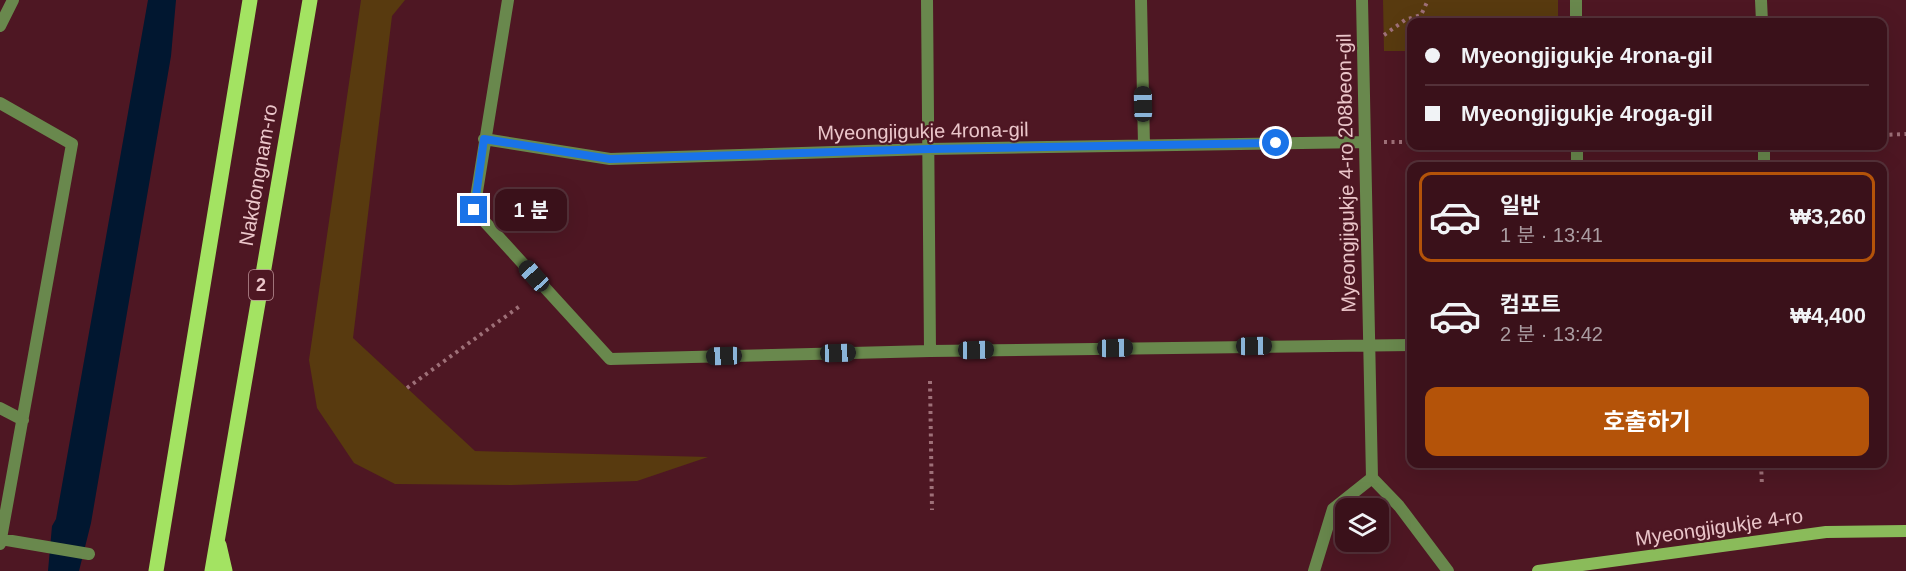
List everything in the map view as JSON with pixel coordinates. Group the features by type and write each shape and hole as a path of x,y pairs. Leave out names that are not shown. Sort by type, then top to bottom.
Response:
{"main road":[{"name":"Nakdongnam-ro","path":"156,571 250,0"},
{"name":"Nakdongnam-ro","path":"212,571 310,0"},
{"name":"Myeongjigukje 4-ro","path":"1538,571 1827,532 1906,531"},
{"path":"218,538 225,571"}],"street":[{"path":"0,26 13,0"},
{"path":"508,0 474,210 610,359 930,351 1407,345"},
{"path":"927,0 930,351"},
{"path":"1141,0 1143,145"},
{"name":"Myeongjigukje 4-ro 208beon-gil","path":"1362,0 1372,478"},
{"path":"1576,0 1576,18"},
{"path":"1761,0 1762,18"},
{"path":"0,104 72,144 0,540 89,555"},
{"name":"Myeongjigukje 4rona-gil","path":"484,139 610,159 929,149 1365,142"},
{"path":"0,408 23,420"},
{"path":"1314,571 1333,509 1372,478 1399,506 1448,571"}],"path":[{"path":"1411,18 1421,15 1428,0"},
{"path":"1384,35 1407,19"},
{"path":"1887,135 1906,134"},
{"path":"1383,142 1407,142"},
{"path":"407,388 520,306"},
{"path":"930,381 932,510"},
{"path":"1761,468 1762,486"}],"shaded area":[{"path":"361,0 405,0 392,16 353,338 475,451 708,457 637,481 512,485 395,484 354,463 317,408 309,360"},
{"path":"1383,0 1558,0 1558,18 1407,18 1407,51 1384,51"}],"water":[{"path":"148,0 176,0 171,56 91,523 79,571 48,571 52,526 56,519"}],"route":[{"path":"474,210 484,139 610,159 929,149 1276,143"}]}
